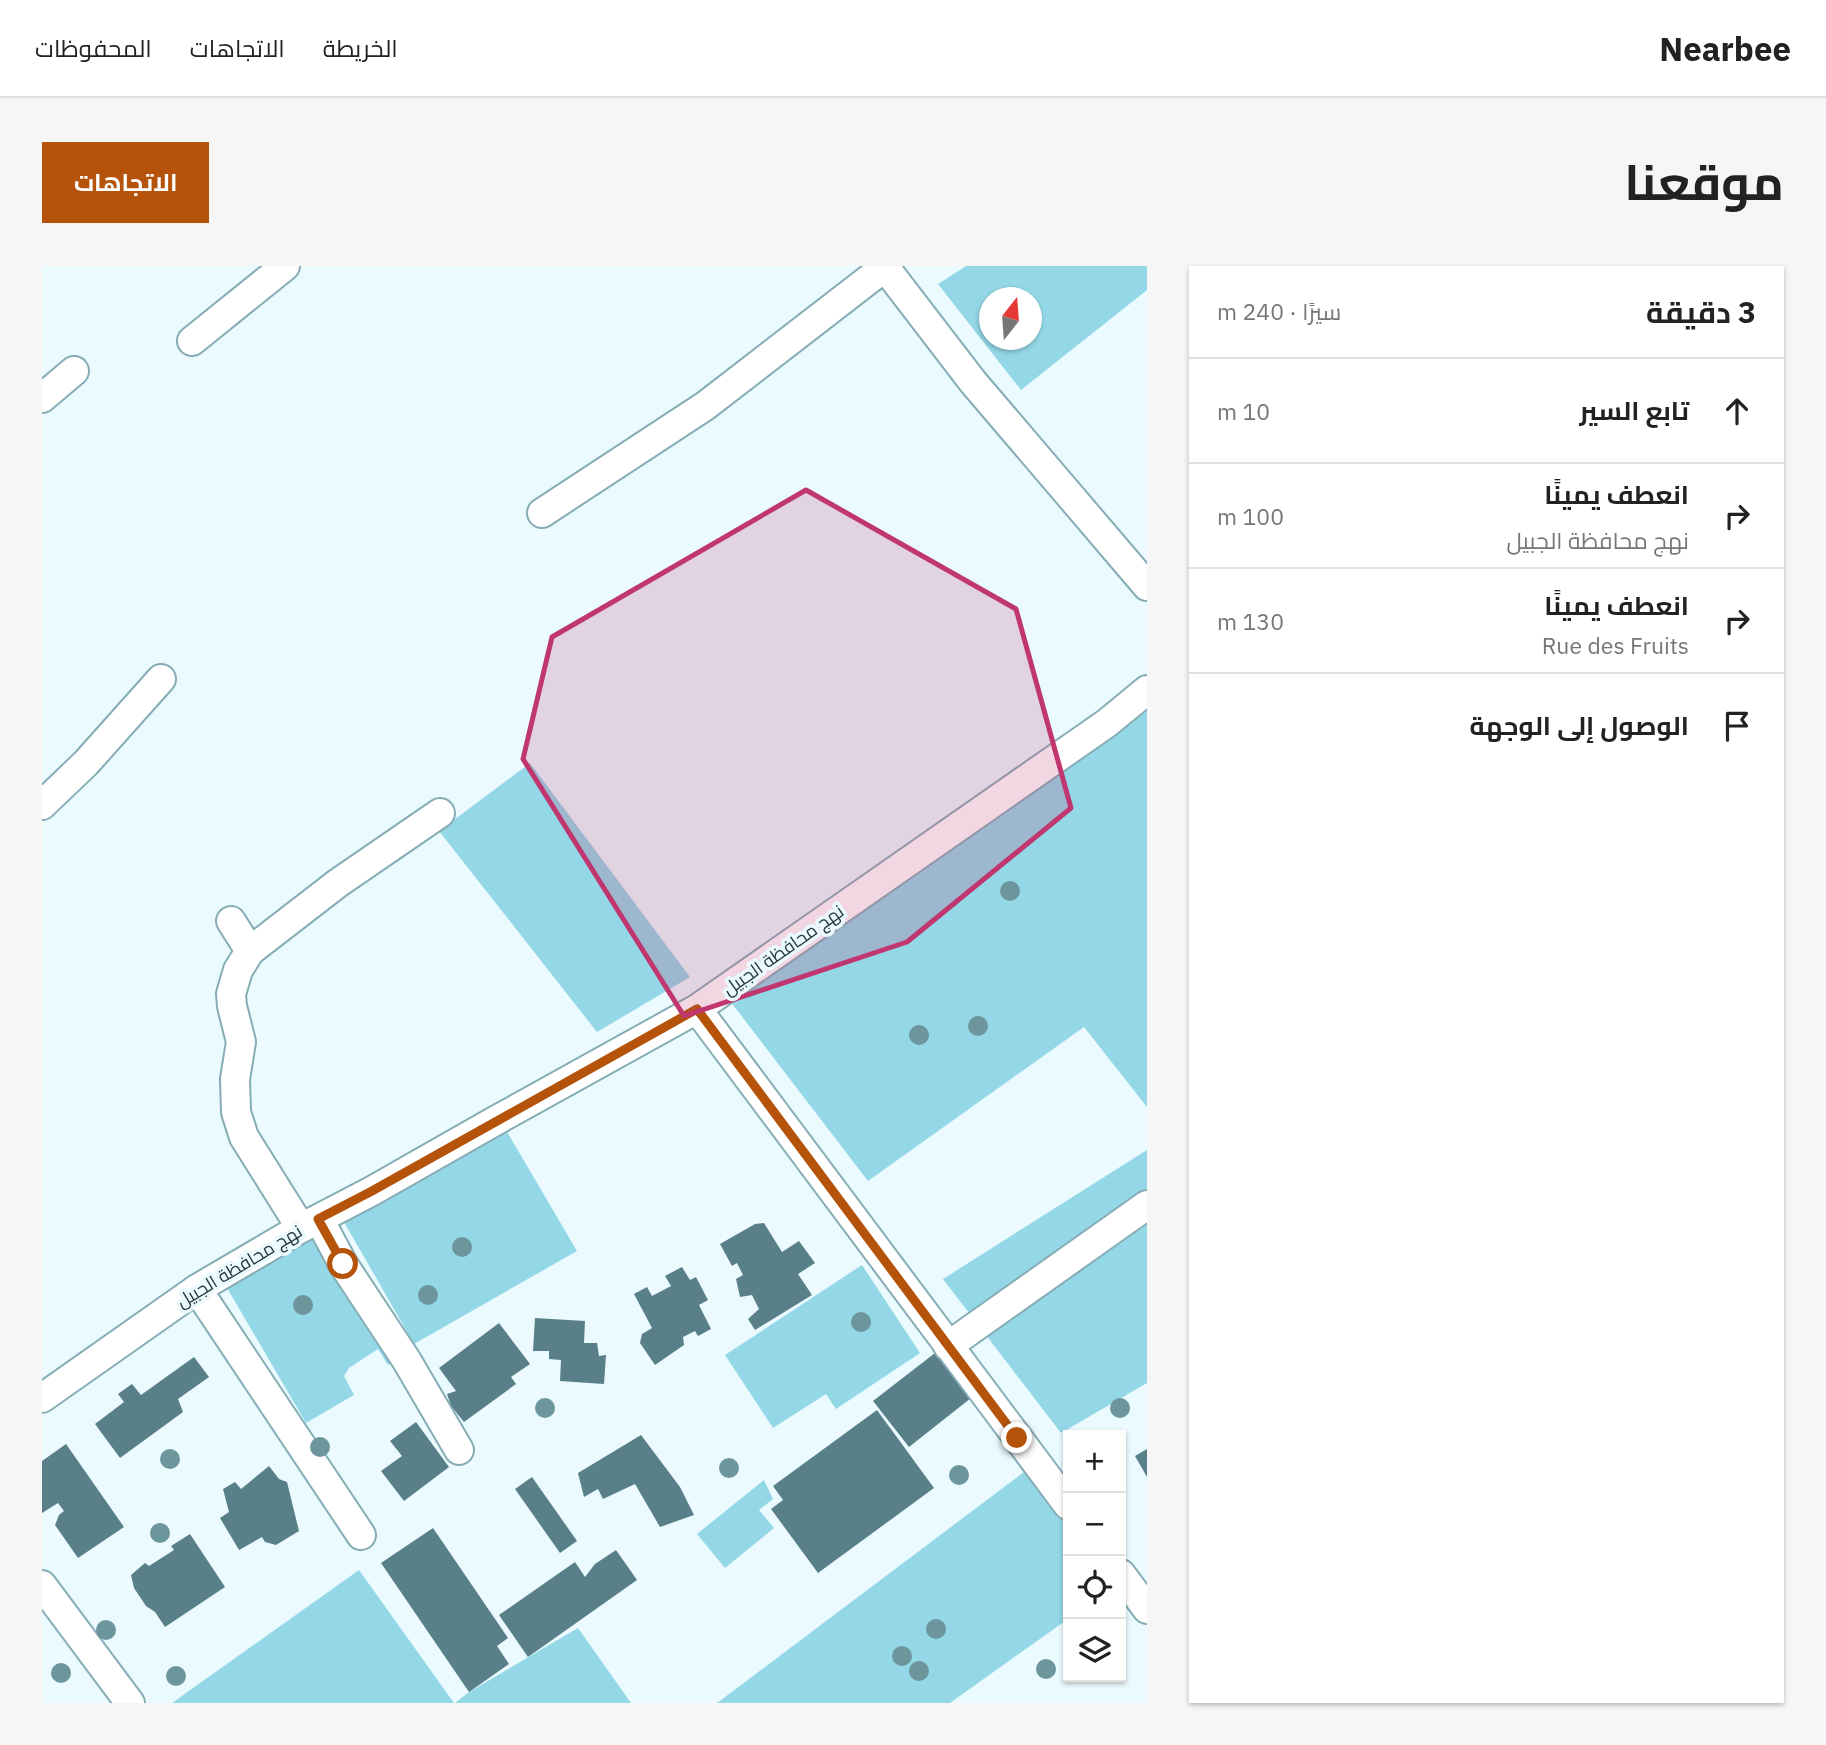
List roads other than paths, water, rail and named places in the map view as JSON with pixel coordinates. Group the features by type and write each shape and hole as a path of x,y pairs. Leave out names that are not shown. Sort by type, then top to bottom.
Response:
{"street":[{"path":"192,341 285,266"},
{"path":"542,513 705,407 884,266 972,382 1147,586"},
{"path":"42,398 74,371"},
{"path":"42,805 86,763 161,679"},
{"name":"نهج محافظة الجبيل","path":"42,1398 197,1289 310,1223 697,1009 1050,764 1147,691"},
{"path":"440,813 338,883 250,951 238,970 232,1006 241,1042 235,1079 236,1112 244,1137 343,1264 407,1361 459,1450"},
{"path":"231,921 250,951"},
{"path":"697,1009 1063,1498"},
{"path":"948,1346 1147,1205"},
{"path":"197,1289 361,1535"},
{"path":"1126,1581 1147,1609"},
{"path":"42,1585 130,1703"}]}
